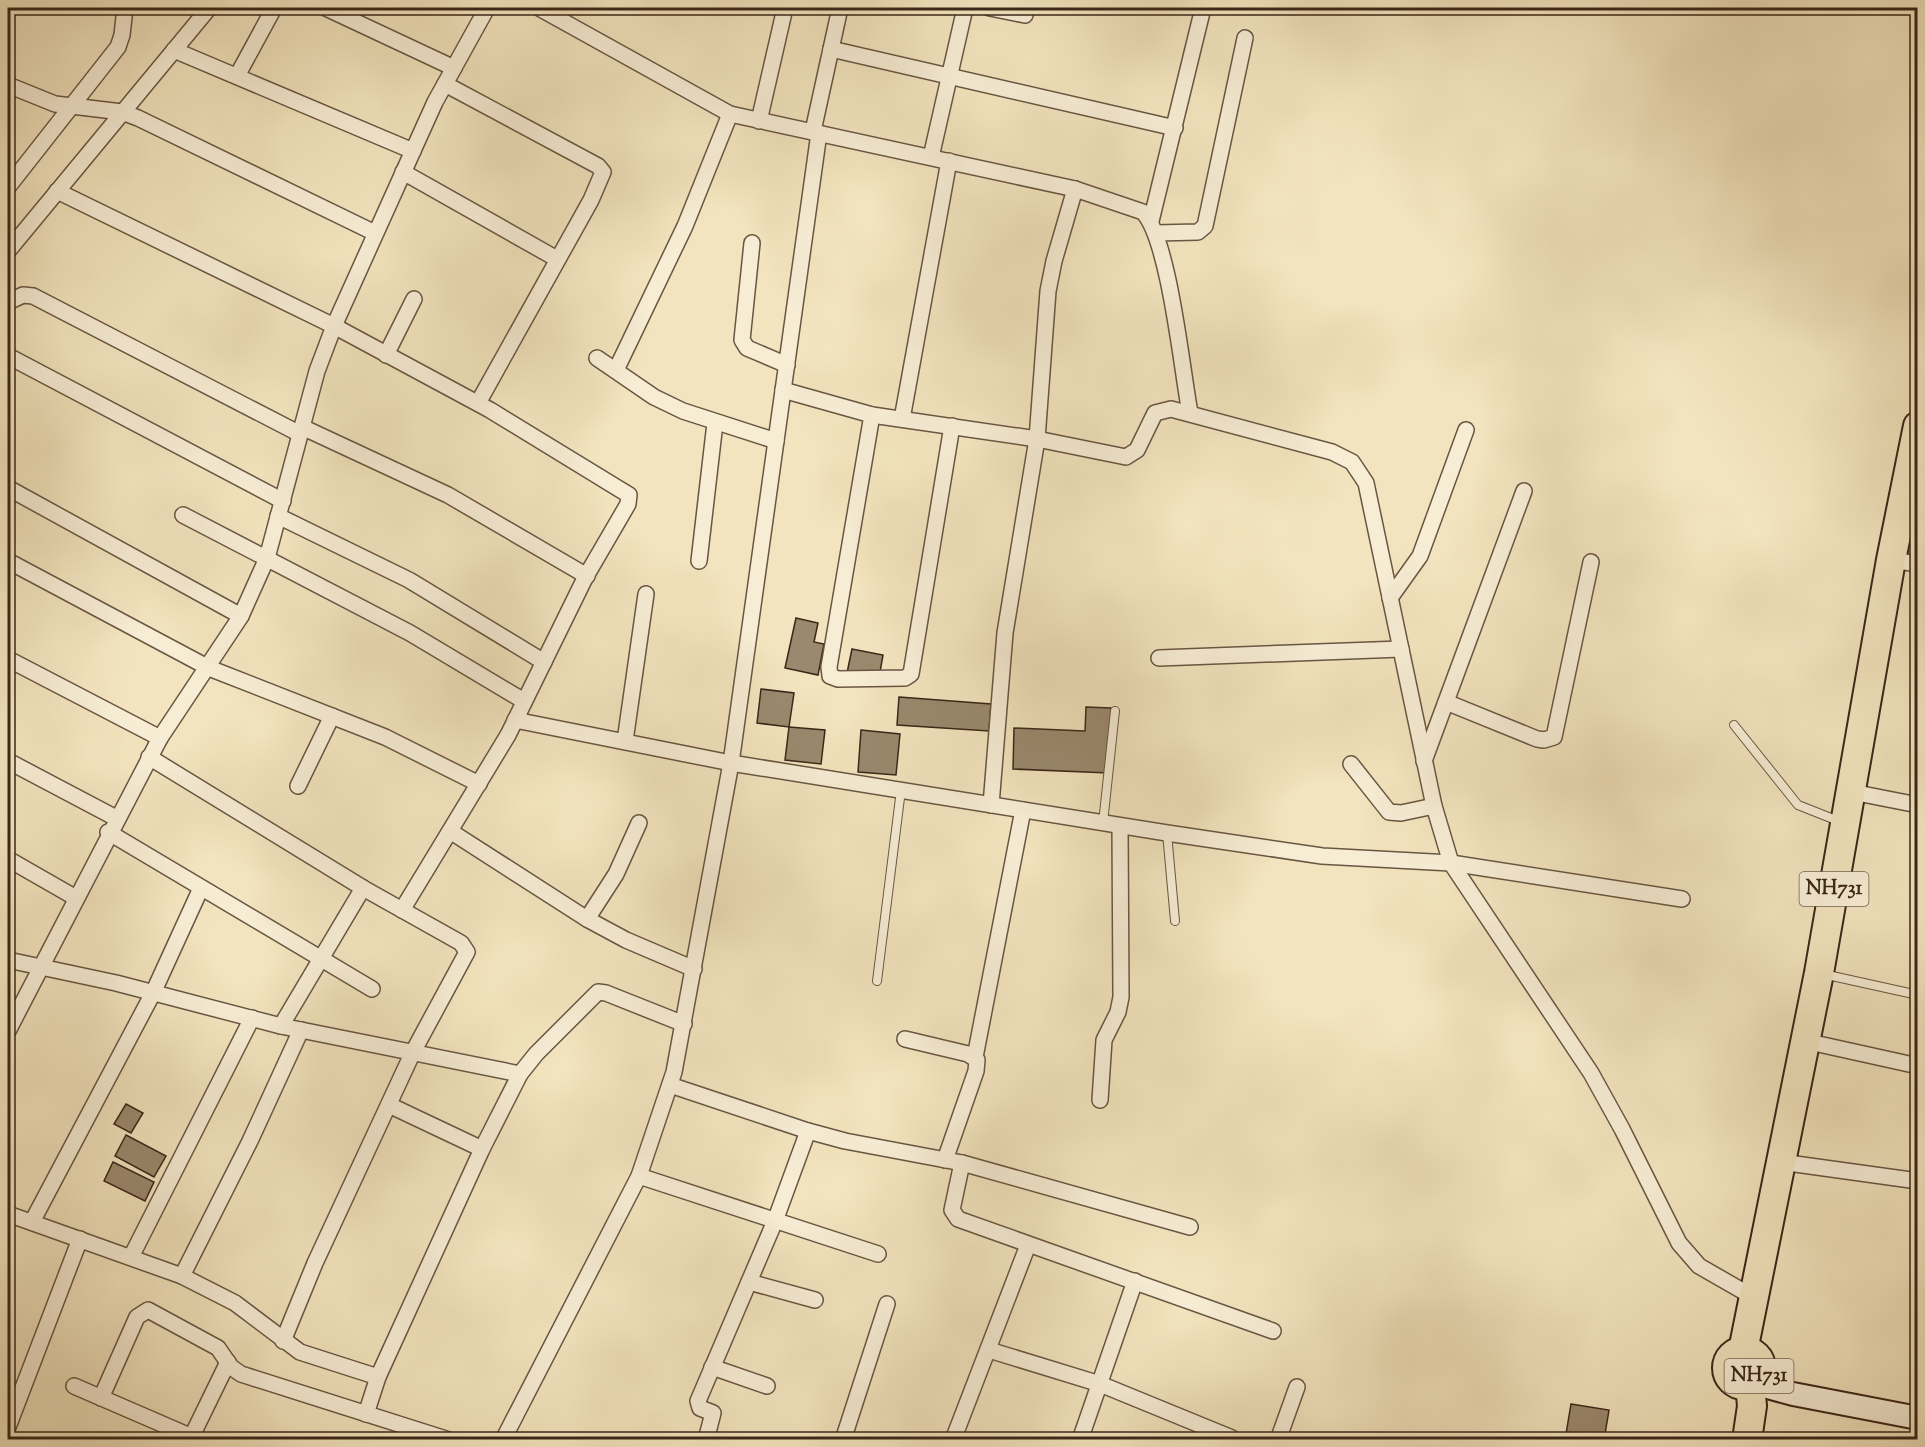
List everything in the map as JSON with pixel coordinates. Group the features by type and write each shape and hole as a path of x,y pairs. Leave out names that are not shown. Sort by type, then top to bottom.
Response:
{"highway":[{"name":"NH731","path":"1747,1440 1752,1406 1752,1383 1736,1383 1730,1377 1727,1369 1729,1360 1735,1354 1743,1352 1819,973 1852,792 1904,562 1917,426"}],"street":[{"path":"8,187 118,47 123,35 125,8"},
{"path":"8,251 209,8"},
{"path":"237,76 274,8"},
{"path":"326,8 454,68"},
{"path":"8,1031 42,968 108,832 149,757 241,616 267,558 301,430 334,326 412,151 445,84 487,8"},
{"path":"539,8 730,114 1075,189 1143,212 1154,227 1192,233 1203,230 1205,226 1245,38"},
{"path":"759,121 785,8"},
{"path":"503,1440 639,1176 670,1085 684,1024 731,763 787,365 816,132 840,8"},
{"path":"931,157 965,8"},
{"path":"990,8 1025,15"},
{"path":"1190,413 1154,227 1203,8"},
{"path":"831,49 1175,128"},
{"path":"174,50 412,151"},
{"path":"445,84 602,169 601,181 478,403"},
{"path":"8,86 55,104 123,112 375,232"},
{"path":"616,370 685,226 730,114"},
{"path":"902,419 949,161"},
{"path":"402,172 557,259"},
{"path":"991,805 1005,633 1036,439 1051,273 1075,189"},
{"path":"57,190 334,326 478,403 629,495 628,504 587,576 515,720 402,910"},
{"path":"752,243 741,340 752,350 787,365"},
{"path":"9,304 24,295 33,296 301,430 448,495 587,576"},
{"path":"386,355 414,299"},
{"path":"8,356 283,501"},
{"path":"597,358 654,397 683,411 776,441"},
{"path":"783,390 872,415 1036,439 1130,457 1137,450 1155,413 1172,409 1332,452 1352,462 1366,483 1434,806 1451,863 1590,1073 1684,1250 1710,1274 1753,1297"},
{"path":"872,415 829,667 830,676 838,679 905,678 911,674 952,426"},
{"path":"699,561 715,423"},
{"path":"1390,598 1420,556 1467,430"},
{"path":"8,488 241,616"},
{"path":"1424,761 1524,491"},
{"path":"183,514 410,633 524,701"},
{"path":"279,516 409,580 544,662"},
{"path":"1446,702 1537,739 1544,740 1554,737 1591,562"},
{"path":"9,565 209,668 385,737 479,784"},
{"path":"625,741 646,594"},
{"path":"1159,658 1401,650"},
{"path":"8,659 160,738"},
{"path":"298,786 332,716"},
{"path":"515,720 731,763 1120,826 1322,856 1451,863 1682,899"},
{"path":"149,757 363,888 461,943 467,952 413,1052 315,1263 283,1341"},
{"path":"8,761 116,818"},
{"path":"1351,764 1389,812 1401,813 1434,806"},
{"path":"1852,792 1917,805"},
{"path":"945,1160 978,1064 975,1057 1023,810"},
{"path":"587,919 616,874 639,823"},
{"path":"1100,1100 1104,1040 1118,1012 1121,997 1120,826"},
{"path":"450,831 587,919 626,940 694,969"},
{"path":"108,832 372,989"},
{"path":"8,859 76,898"},
{"path":"32,1222 153,993 201,888"},
{"path":"281,1026 363,888"},
{"path":"8,960 153,993 281,1026 520,1074"},
{"path":"366,1414 378,1377 482,1149 520,1074 536,1054 598,992 606,993 684,1024"},
{"path":"131,1257 252,1018"},
{"path":"182,1276 250,1141 301,1030"},
{"path":"905,1039 975,1057"},
{"path":"1805,1041 1917,1066"},
{"path":"670,1085 808,1131 845,1141 962,1163 1190,1227"},
{"path":"389,1105 482,1149"},
{"path":"706,1440 713,1413 699,1408 698,1404 775,1221 808,1131"},
{"path":"1781,1162 1917,1181"},
{"path":"962,1163 952,1214 958,1219 1273,1331"},
{"path":"639,1176 878,1254"},
{"path":"8,1214 182,1276 235,1303 283,1341 315,1359 378,1377"},
{"path":"8,1427 80,1239"},
{"path":"953,1440 1028,1245"},
{"path":"1080,1440 1135,1281"},
{"path":"749,1282 816,1300"},
{"path":"843,1440 887,1304"},
{"path":"101,1398 138,1317 144,1311 156,1313 218,1348 241,1374 449,1440"},
{"path":"989,1350 1100,1384 1232,1438"},
{"path":"74,1386 191,1438 228,1362"},
{"path":"712,1367 766,1386"},
{"path":"1752,1383 1827,1401 1917,1418"},
{"path":"1278,1440 1297,1387"}],"lane":[{"path":"1103,823 1115,711"},
{"path":"1734,726 1798,805 1846,824"},
{"path":"877,981 901,790"},
{"path":"1167,833 1175,921"},
{"path":"1819,973 1917,995"}],"building":[{"path":"796,618 818,623 814,642 824,644 818,675 785,668"},
{"path":"852,649 883,655 879,678 847,673"},
{"path":"761,689 794,693 789,727 757,723"},
{"path":"899,697 991,704 989,731 897,725"},
{"path":"1086,707 1111,708 1109,773 1013,769 1014,728 1085,731"},
{"path":"789,727 825,730 821,764 785,760"},
{"path":"861,730 900,734 896,775 858,772"},
{"path":"126,1104 143,1113 131,1133 114,1124"},
{"path":"126,1135 166,1156 154,1177 115,1156"},
{"path":"113,1162 154,1182 145,1201 104,1181"},
{"path":"1571,1404 1609,1410 1604,1440 1565,1440"}]}
